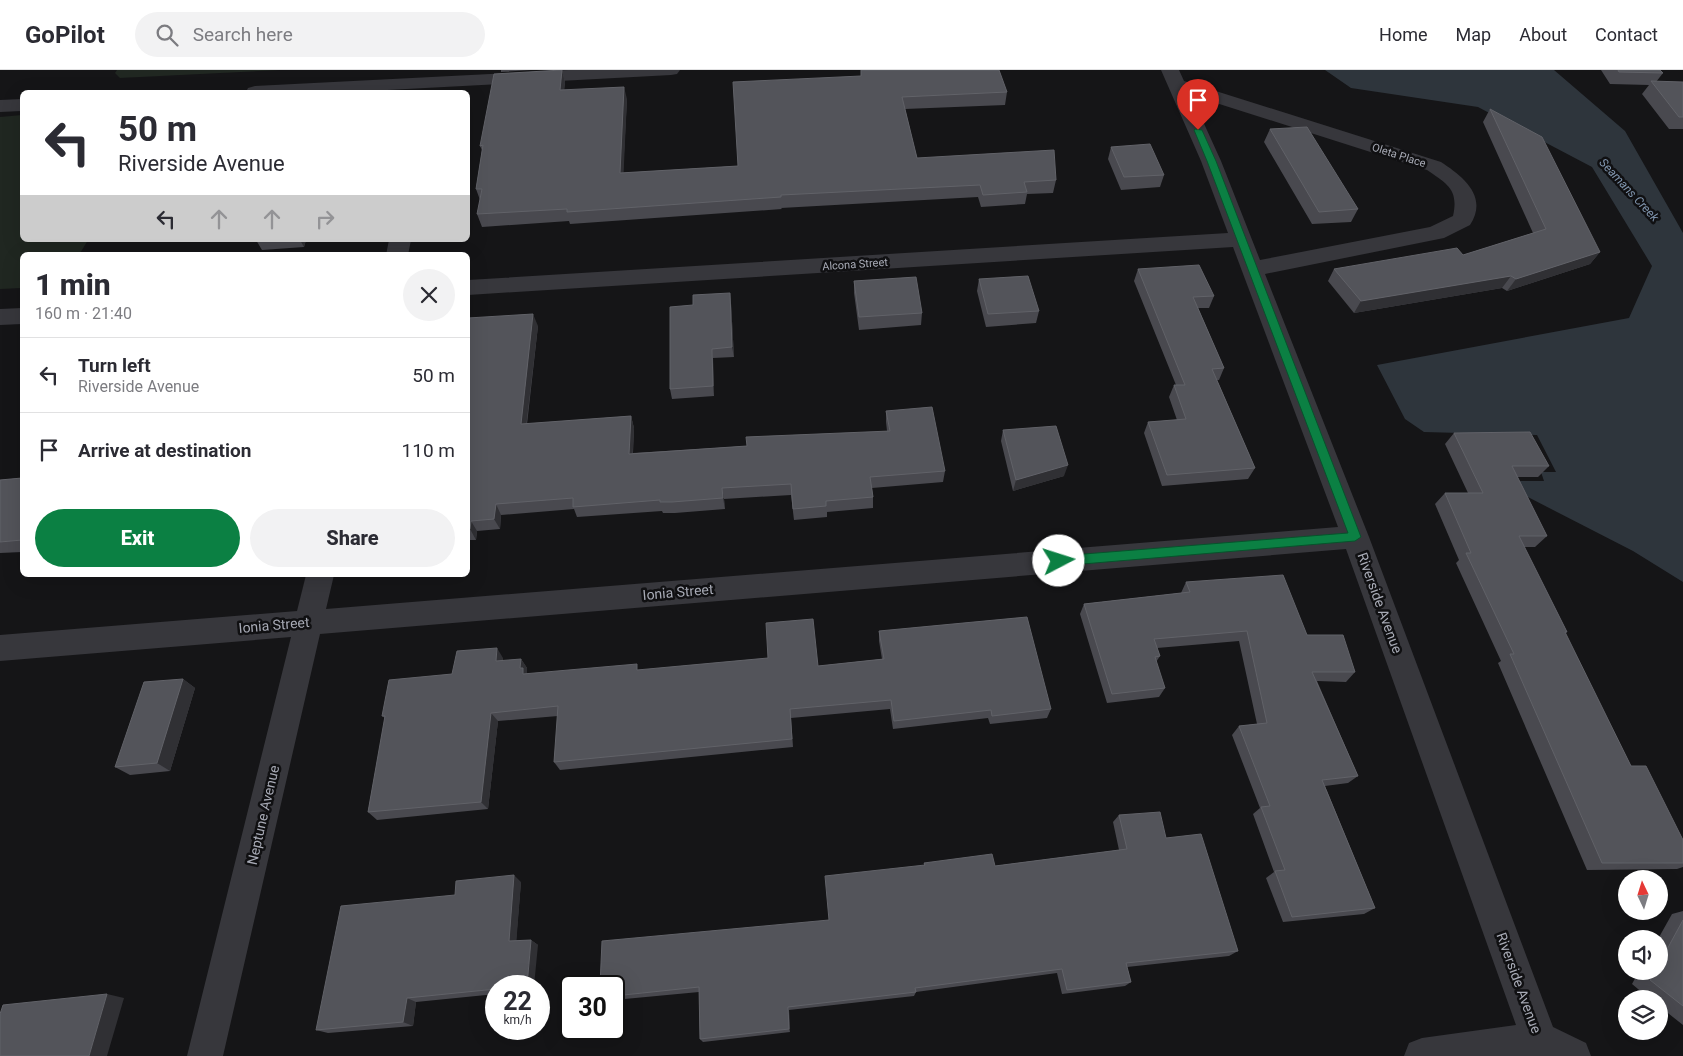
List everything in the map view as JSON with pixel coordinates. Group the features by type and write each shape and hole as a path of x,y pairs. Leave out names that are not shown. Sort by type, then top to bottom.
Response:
{"street":[{"path":"292,90 671,70"},
{"name":"Riverside Avenue","path":"1174,77 1212,161 1355,537 1542,1048"},
{"name":"Oleta Place","path":"1174,77 1434,166 1458,183 1467,202 1462,220 1436,233 1253,269"},
{"path":"0,106 20,105"},
{"name":"Alcona Street","path":"470,288 1242,239"},
{"path":"0,317 20,316"},
{"name":"Ionia Street","path":"0,648 1355,537"},
{"name":"Neptune Avenue","path":"205,1056 320,577"},
{"path":"1422,1056 1542,1048 1573,1056"}],"shaded area":[{"path":"117,70 280,70 120,78 115,73"},
{"path":"20,115 20,242 87,242 81,252 20,252 20,288 0,289 0,117"}],"water":[{"name":"Seamans Creek","path":"1325,70 1554,70 1625,131 1683,233 1683,582 1633,551 1518,492 1506,481 1544,481 1541,472 1556,472 1537,435 1424,432 1405,419 1377,365 1629,318 1652,266 1592,167 1478,107 1351,88"}],"building":[{"path":"562,70 560,90 624,87 620,173 738,166 733,82 861,76 861,70 999,70 1007,92 902,97 917,158 1054,150 1056,180 1024,182 1027,192 983,195 980,185 781,195 781,197 567,212 567,209 477,214 482,189 476,189 483,145 480,146 494,74"},
{"path":"1618,70 1660,70 1663,73 1619,72"},
{"path":"1651,81 1683,82 1683,117 1679,117"},
{"path":"1490,109 1542,137 1600,252 1516,279 1511,276 1361,301 1334,269 1457,248 1463,255 1546,229"},
{"path":"1307,127 1358,209 1319,212 1270,129"},
{"path":"1150,144 1164,175 1124,177 1111,147"},
{"path":"1199,265 1214,296 1193,297 1224,368 1212,369 1255,468 1167,475 1148,422 1186,419 1174,385 1185,385 1138,269"},
{"path":"1028,276 1039,311 988,314 979,279"},
{"path":"916,277 922,313 859,317 854,281"},
{"path":"730,293 732,347 712,349 713,386 670,389 670,307 693,305 693,295"},
{"path":"533,314 521,424 631,416 629,454 747,446 746,437 890,431 886,411 932,407 945,471 870,477 873,497 826,501 826,506 793,509 791,484 722,488 723,498 672,502 660,502 660,500 573,507 573,498 496,504 494,519 471,521 470,529 470,318"},
{"path":"1056,426 1068,465 1016,480 1003,430"},
{"path":"1530,432 1549,466 1512,466 1547,536 1519,536 1631,766 1646,766 1683,840 1683,863 1602,863 1510,654 1514,654 1466,553 1471,553 1445,493 1483,493 1454,433"},
{"path":"20,478 20,540 0,542 0,480"},
{"path":"1283,575 1307,635 1343,635 1355,672 1312,672 1358,776 1322,780 1375,908 1292,917 1275,871 1285,870 1261,807 1270,806 1239,726 1267,723 1247,631 1154,639 1160,656 1155,657 1165,688 1112,694 1084,604 1190,592 1186,582"},
{"path":"1027,617 1051,709 992,716 991,710 894,721 891,700 790,709 792,739 554,762 558,706 491,713 481,802 368,812 385,716 382,716 389,680 452,674 457,651 497,648 496,661 521,659 520,668 523,668 523,674 637,664 637,670 768,658 766,623 813,619 818,666 884,659 879,631"},
{"path":"183,679 157,763 115,767 144,682"},
{"path":"1160,812 1166,838 1201,834 1238,951 1126,963 1131,982 1067,990 1062,969 915,988 916,992 788,1007 789,1029 700,1039 699,987 625,995 625,975 600,975 602,941 829,920 825,876 925,865 924,863 992,854 995,866 1127,849 1119,815"},
{"path":"514,875 509,941 531,940 528,975 485,975 485,990 407,998 403,1022 316,1030 341,906 455,895 456,881"},
{"path":"1683,920 1683,1006 1668,994 1668,990 1663,990 1650,980 1668,980 1668,948"},
{"path":"107,994 89,1056 0,1056 0,1014 3,1005"}],"route":[{"path":"1059,561 1355,537 1212,161 1198,130"}]}
